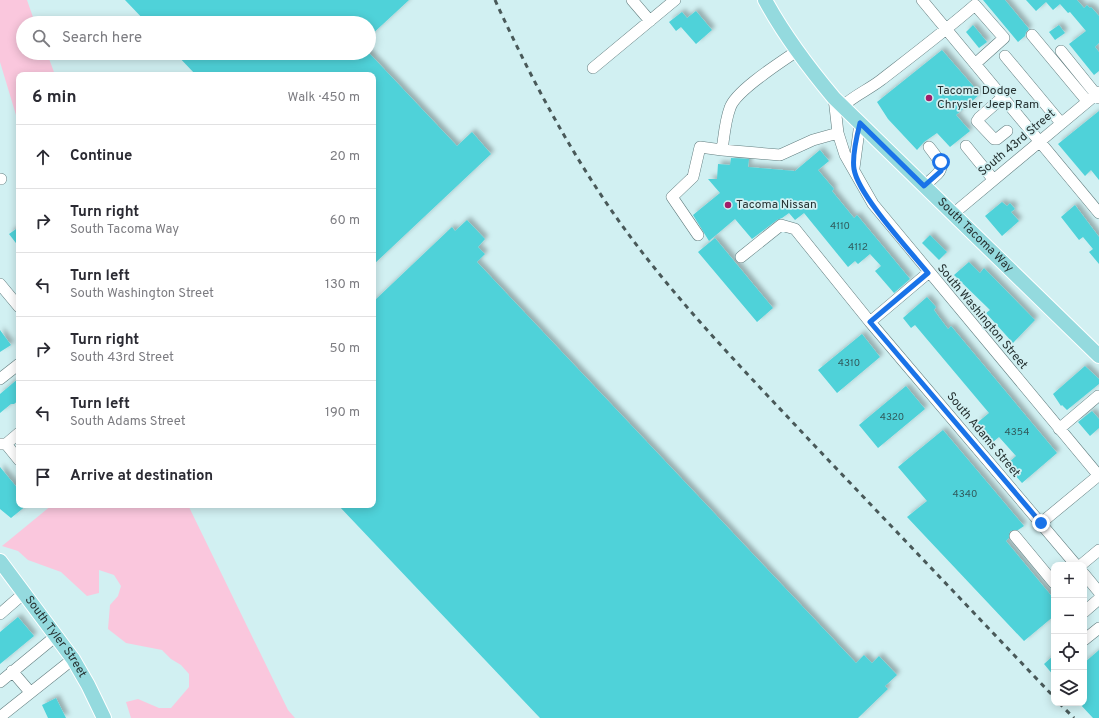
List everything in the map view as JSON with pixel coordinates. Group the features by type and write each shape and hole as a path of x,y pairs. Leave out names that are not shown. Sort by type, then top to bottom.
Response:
{"main road":[{"name":"South Tacoma Way","path":"765,0 778,24 797,51 839,102 1099,356"},
{"name":"South Tyler Street","path":"0,561 23,594 73,659 104,718"}],"street":[{"path":"632,0 650,21"},
{"path":"593,68 675,0"},
{"path":"922,0 1099,213"},
{"path":"839,102 874,85 975,5 1004,38 975,64"},
{"path":"1032,35 1095,96"},
{"path":"722,150 730,108 734,99 771,68 797,51"},
{"path":"1061,52 1095,96"},
{"path":"1005,56 1062,123"},
{"name":"South 43rd Street","path":"953,214 1095,96"},
{"path":"1003,97 979,118 978,121 994,139 998,139 1007,131"},
{"name":"South Washington Street","path":"839,102 838,133 845,155 854,168 862,187 873,204 928,273 1099,476"},
{"path":"854,168 860,123"},
{"path":"698,235 672,197 693,177 700,147 780,155 813,140 838,133"},
{"path":"966,146 993,180"},
{"path":"924,186 941,171 942,167 941,162 929,147"},
{"name":"South Adams Street","path":"741,257 781,225 794,229 870,322 1074,562"},
{"path":"870,322 928,273"},
{"path":"0,284 16,303"},
{"path":"0,379 16,366"},
{"path":"1059,429 1098,396"},
{"path":"16,435 3,444 16,457"},
{"path":"1041,523 1099,476"},
{"path":"1015,536 1051,579"},
{"path":"1085,562 1099,550"},
{"path":"1087,578 1099,592"},
{"path":"0,614 23,594"},
{"path":"1087,609 1099,599"},
{"path":"1087,638 1099,628"},
{"path":"0,682 56,636"},
{"path":"0,717 73,659"},
{"path":"12,672 30,692"}],"shaded area":[{"path":"0,0 27,0 33,16 16,16 16,60 50,60 54,72 16,72 16,115 0,62"},
{"path":"48,508 189,508 288,710 295,718 131,718 126,702 138,699 159,708 171,708 189,687 189,674 181,665 171,659 162,650 126,643 108,629 110,605 118,596 121,586 114,575 99,570 99,593 87,596 61,572 28,560 18,551 2,546"}],"building":[{"path":"125,0 409,0 376,31 376,16 140,16"},
{"path":"983,0 1005,0 1029,29 1025,36 1018,42"},
{"path":"1026,0 1077,0 1084,8 1087,5 1090,8 1091,7 1099,16 1099,43 1095,47 1099,52 1099,71 1094,75 1069,44 1086,31 1070,12 1068,13 1060,4 1053,10 1046,2 1036,11"},
{"path":"696,11 712,30 696,44 681,27 676,31 669,22 682,12 687,18"},
{"path":"973,25 987,42 979,48 966,32"},
{"path":"1059,25 1065,33 1055,40 1049,32"},
{"name":"Tacoma Dodge Chrysler Jeep Ram","path":"942,50 980,94 956,115 970,131 950,147 937,133 924,142 917,150 888,119 877,102"},
{"path":"182,60 376,60 457,146 472,132 491,154 376,262 376,72 193,72"},
{"path":"1099,111 1099,180 1091,170 1085,176 1058,144"},
{"path":"820,150 829,161 818,170 834,189 832,191 854,218 857,215 910,279 894,293 875,271 881,266 870,254 858,264 855,261 848,267 804,213 795,220 789,213 752,239 735,219 709,241 693,215 720,193 708,179 717,179 718,164 730,165 731,158 749,159 748,167 795,171"},
{"path":"1002,202 1007,206 1010,203 1015,209 1011,212 1019,221 1002,236 985,216"},
{"path":"1075,205 1099,237 1099,264 1089,252 1093,249 1083,237 1079,240 1061,217"},
{"path":"467,220 485,239 478,247 485,254 477,262 856,663 864,655 872,663 879,656 897,675 885,686 888,689 858,718 540,718 341,508 376,508 376,299 452,227 455,231"},
{"path":"16,229 16,243 9,234"},
{"path":"930,235 947,252 939,260 922,243"},
{"path":"715,238 773,308 757,322 698,252"},
{"path":"969,262 980,273 984,268 1035,320 1013,343 986,313 990,310 954,275"},
{"path":"927,297 936,307 934,310 948,329 951,326 1057,453 1022,483 1006,465 1016,456 999,437 993,442 977,423 989,413 915,325 911,328 903,318"},
{"path":"0,330 11,345 0,352"},
{"path":"862,334 880,357 837,393 818,370"},
{"path":"1085,366 1099,379 1099,384 1067,410 1062,405 1061,406 1053,394"},
{"path":"16,381 16,402 11,404 0,413 0,394"},
{"path":"906,386 925,409 878,448 859,425"},
{"path":"1092,411 1099,419 1099,428 1090,436 1078,422"},
{"path":"943,430 1024,526 1018,530 1010,531 1009,538 1006,541 1051,595 1051,618 1024,641 907,517 927,501 898,467"},
{"path":"0,467 16,486 16,508 23,508 11,518 0,509"},
{"path":"18,617 34,636 0,664 0,632"},
{"path":"1099,650 1099,718 1093,718 1082,706 1087,706 1087,660"},
{"path":"1051,658 1051,672 1044,664"},
{"path":"56,698 66,718 48,718 42,705"}],"railway":[{"path":"495,0 519,51 573,150 603,198 651,263 703,326 758,386 1051,694"},
{"path":"1062,706 1074,718"}],"place":[{"name":"Tacoma Dodge Chrysler Jeep Ram","path":"929,98"},
{"name":"Tacoma Nissan","path":"728,205"}],"route":[{"path":"941,162 941,171 924,186 860,123 857,132 854,168 857,178 867,196 928,273 870,322 1041,523"}]}
